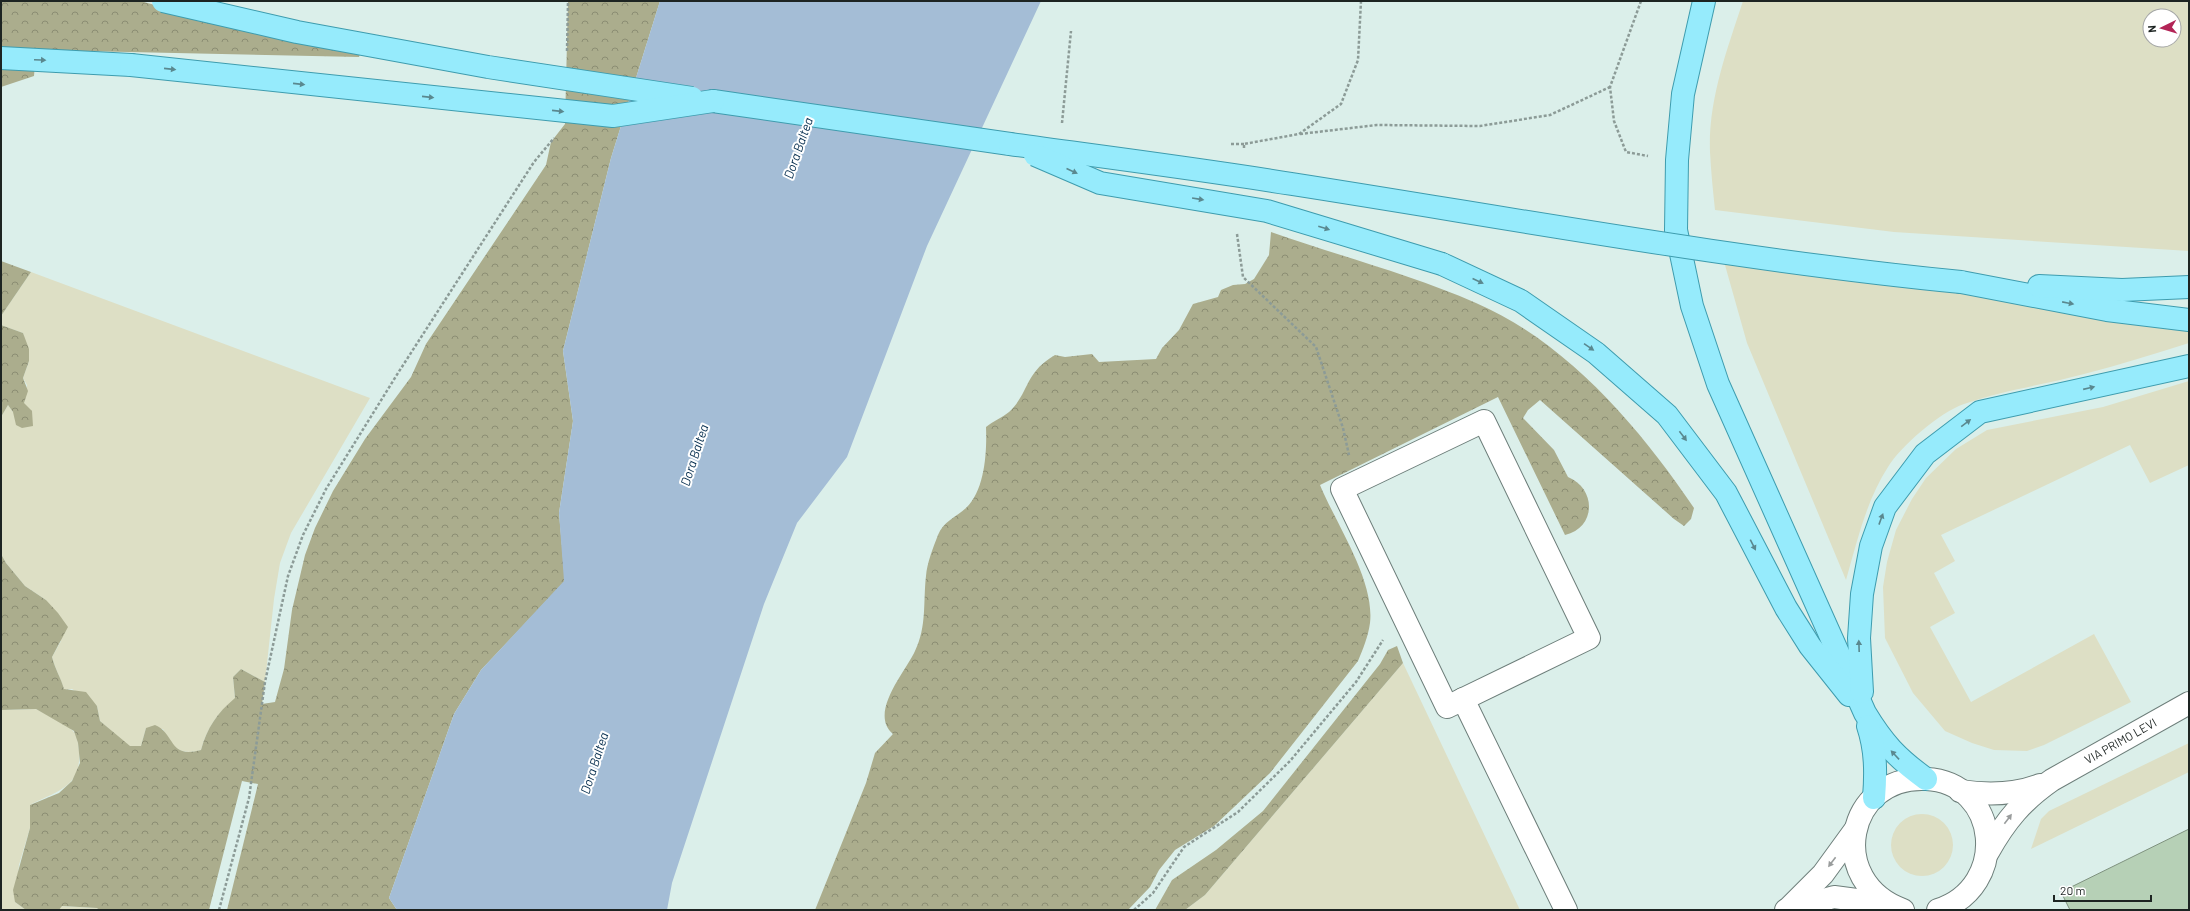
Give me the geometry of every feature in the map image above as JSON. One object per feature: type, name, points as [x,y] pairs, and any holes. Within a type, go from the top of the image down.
[{"type":"main road","points":[[163,1],[305,34],[488,67],[1010,144],[1290,183],[1710,252],[1862,272],[1962,282],[2122,290],[2189,287]]},
{"type":"main road","points":[[1704,1],[1683,94],[1677,160],[1676,230],[1692,306],[1718,384],[1864,713],[1880,739],[1901,761],[1926,778]]},
{"type":"main road","points":[[1,58],[131,65],[612,116],[713,101]]},
{"type":"main road","points":[[1010,144],[1100,183],[1267,211],[1442,264],[1528,306],[1596,353],[1667,415],[1726,493],[1786,608],[1810,646],[1836,681],[1864,713]]},
{"type":"main road","points":[[1962,282],[2107,310],[2189,320]]},
{"type":"main road","points":[[1874,798],[1876,769],[1874,748],[1864,713],[1858,638],[1862,594],[1870,546],[1885,507],[1925,454],[1980,412],[2189,366]]},
{"type":"street","points":[[1484,421],[1589,638],[1447,707],[1342,489],[1356,482],[1484,421]]},
{"type":"street","points":[[1463,699],[1566,910]]},
{"type":"street","name":"VIA PRIMO LEVI","points":[[1988,852],[2000,830],[2014,810],[2032,794],[2052,780],[2189,703]]},
{"type":"street","points":[[1787,909],[1823,874],[1855,830],[1862,813],[1874,798],[1889,786],[1907,780],[1926,778],[1944,782],[1960,791],[1973,803],[1982,817],[1987,834],[1988,852],[1982,873],[1970,892],[1952,906],[1938,910]]},
{"type":"street","name":"VIA PRIMO LEVI","points":[[1960,791],[1998,794],[2035,787],[2052,780]]},
{"type":"street","points":[[1855,830],[1853,848],[1856,864],[1863,880],[1873,894],[1895,907]]},
{"type":"street","points":[[1787,909],[1834,897],[1895,907]]},
{"type":"path","points":[[567,55],[568,1]]},
{"type":"path","points":[[1641,1],[1610,87],[1614,121],[1626,152],[1677,160]]},
{"type":"path","points":[[1069,126],[1062,124],[1071,31]]},
{"type":"path","points":[[1299,134],[1377,125],[1480,126],[1550,115],[1610,87]]},
{"type":"path","points":[[219,910],[249,798],[265,682],[286,583],[302,535],[326,489],[398,373],[534,162],[556,136]]},
{"type":"path","points":[[1229,144],[1244,144]]},
{"type":"path","points":[[1316,347],[1343,428],[1356,482]]},
{"type":"path","points":[[1134,910],[1153,893],[1184,847],[1238,812],[1290,762],[1356,682],[1401,611]]},
{"type":"green space","points":[[2,1],[140,1],[290,41],[361,51],[359,57],[36,50],[34,76],[1,87]]},
{"type":"green space","points":[[568,1],[660,1],[611,158],[563,351],[573,421],[559,513],[565,581],[481,670],[454,714],[389,898],[397,910],[227,910],[258,784],[242,781],[209,910],[99,910],[97,908],[62,906],[59,910],[26,910],[15,902],[13,890],[30,828],[30,805],[59,793],[72,781],[80,763],[78,743],[74,731],[36,709],[1,710],[1,554],[6,563],[25,586],[46,600],[68,627],[52,657],[64,689],[86,692],[97,706],[100,721],[130,746],[141,746],[146,728],[155,725],[162,729],[177,748],[190,752],[201,750],[206,735],[214,721],[223,709],[235,698],[233,677],[241,669],[265,682],[262,704],[275,702],[284,669],[292,610],[305,555],[315,528],[333,491],[365,439],[411,377],[426,344],[546,165],[551,142],[565,124]]},
{"type":"green space","points":[[1743,1],[2189,1],[2189,251],[1894,232],[1715,210],[1711,174],[1710,133],[1715,94]]},
{"type":"green space","points":[[1271,232],[1426,283],[1476,303],[1510,320],[1541,341],[1571,364],[1599,390],[1650,447],[1694,508],[1691,519],[1684,526],[1674,519],[1540,400],[1528,410],[1523,418],[1554,450],[1568,477],[1584,490],[1588,499],[1589,508],[1583,525],[1575,531],[1565,535],[1498,397],[1320,485],[1353,552],[1367,589],[1370,606],[1370,623],[1367,638],[1358,661],[1270,773],[1214,826],[1175,850],[1159,870],[1150,887],[1128,910],[815,910],[866,783],[875,753],[893,734],[886,725],[885,715],[887,704],[891,692],[919,642],[923,623],[925,586],[930,556],[940,530],[966,508],[977,491],[984,470],[986,427],[1009,412],[1016,405],[1032,376],[1045,362],[1055,355],[1065,357],[1092,354],[1099,362],[1156,359],[1162,348],[1179,330],[1193,304],[1218,297],[1221,290],[1233,285],[1245,284],[1254,279],[1269,255]]},
{"type":"green space","points":[[1723,258],[2189,327],[2189,343],[2097,371],[1979,399],[1954,408],[1944,414],[1902,449],[1880,480],[1858,537],[1846,580],[1747,343]]},
{"type":"green space","points":[[1,261],[31,272],[1,316]]},
{"type":"green space","points":[[31,272],[370,398],[291,533],[280,563],[274,599],[265,682],[241,669],[233,677],[235,699],[218,715],[206,735],[201,750],[194,752],[182,751],[173,746],[163,729],[146,728],[141,746],[130,747],[100,721],[97,706],[72,689],[64,690],[52,657],[61,641],[46,600],[25,586],[6,563],[1,554],[1,417],[8,405],[13,412],[24,403],[27,385],[23,378],[29,361],[23,333],[1,325],[1,316]]},
{"type":"green space","points":[[1,325],[23,333],[29,349],[29,361],[23,378],[28,391],[24,403],[32,411],[33,426],[22,428],[16,425],[13,412],[8,405],[1,417]]},
{"type":"green space","points":[[2189,381],[2189,465],[2150,483],[2130,445],[1941,535],[1955,561],[1934,573],[1955,613],[1930,627],[1971,702],[2094,634],[2131,702],[2044,745],[2027,751],[1994,750],[1972,743],[1945,731],[1913,693],[1885,638],[1883,587],[1887,562],[1896,530],[1912,499],[1926,478],[1956,449],[1987,430],[2103,407]]},
{"type":"green space","points":[[1397,646],[1403,663],[1205,895],[1185,910],[1155,910],[1172,880],[1216,850],[1263,811],[1380,664],[1388,650]]},
{"type":"green space","points":[[1403,663],[1520,910],[1185,910],[1205,895]]},
{"type":"green space","points":[[36,709],[61,722],[75,733],[78,743],[79,763],[72,781],[65,787],[58,792],[30,805],[30,828],[19,865],[15,902],[26,910],[1,910],[1,710]]},
{"type":"green space","points":[[2189,743],[2189,772],[2031,849],[2041,819],[2049,811]]},
{"type":"green space","points":[[1916,814],[1928,814],[1944,823],[1951,833],[1953,845],[1951,857],[1944,867],[1928,876],[1916,876],[1905,871],[1896,862],[1891,851],[1891,839],[1896,828],[1905,819]]},
{"type":"green space","points":[[61,906],[97,908],[99,910],[59,910]]},
{"type":"water","name":"Dora Baltea","points":[[660,1],[1041,1],[927,246],[847,457],[797,523],[764,604],[672,883],[667,910],[397,910],[389,898],[454,714],[481,670],[564,581],[559,513],[573,421],[563,351],[611,158]]},
{"type":"building","points":[[2189,829],[2189,910],[2070,910],[2061,892]]}]
